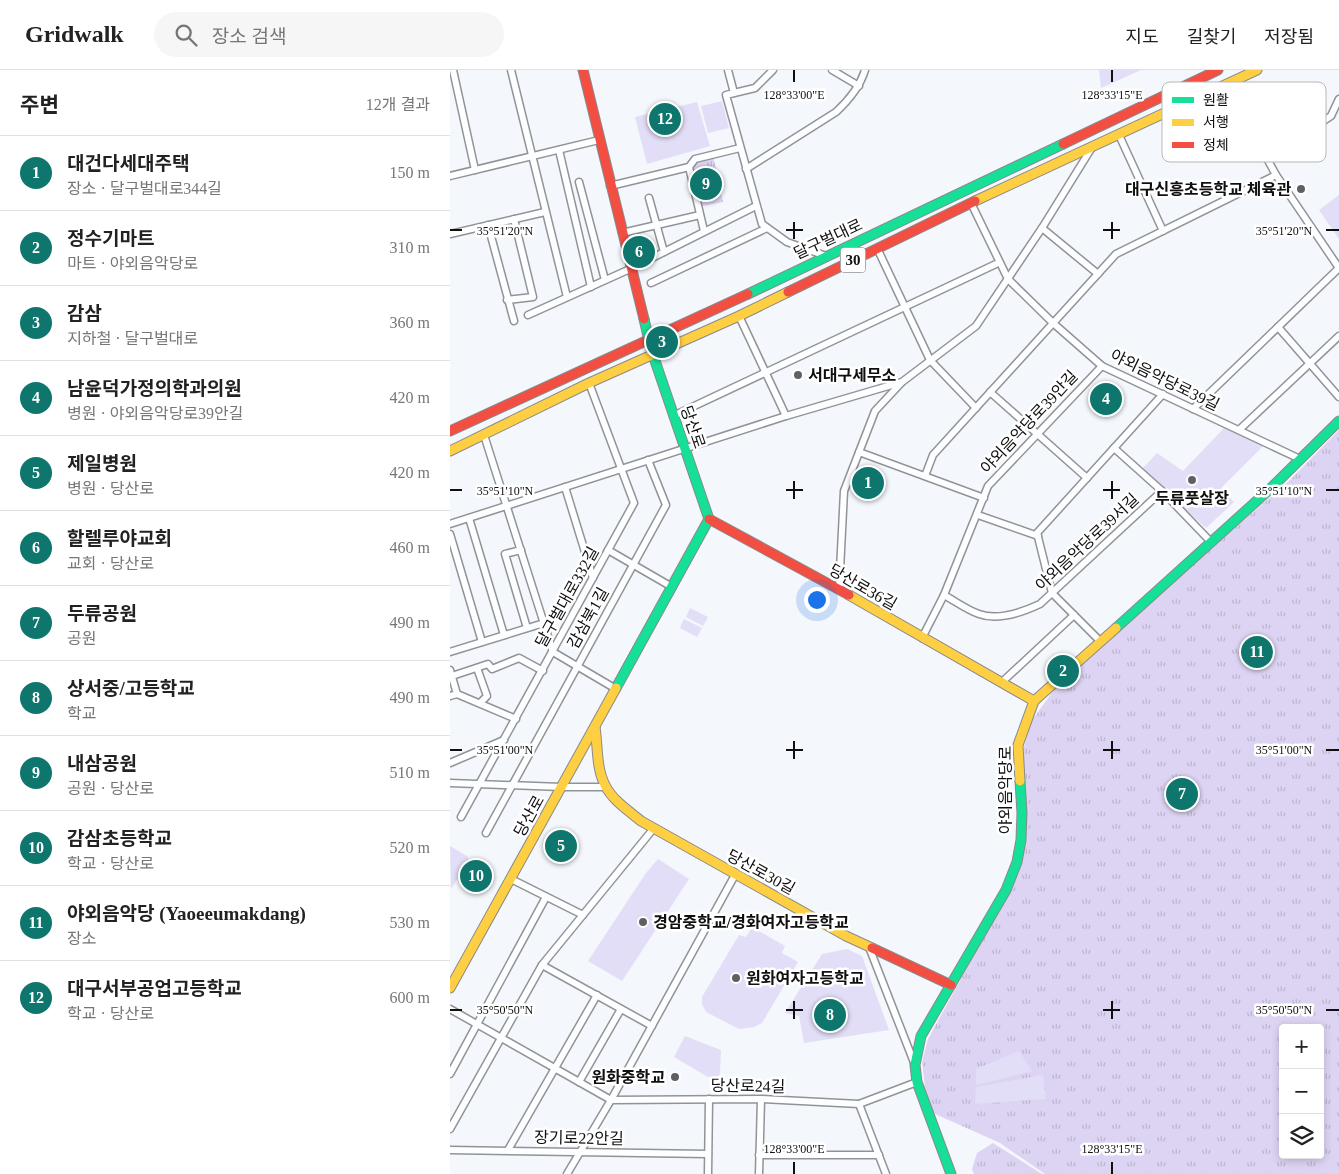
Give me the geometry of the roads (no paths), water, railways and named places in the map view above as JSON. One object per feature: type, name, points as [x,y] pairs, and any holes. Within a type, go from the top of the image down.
[{"type":"main road","name":"당산로","points":[[450,988],[709,519],[648,340],[583,70]]},
{"type":"main road","name":"달구벌대로","points":[[1193,82],[1218,70]]},
{"type":"main road","name":"달구벌대로","points":[[1233,82],[1257,70]]},
{"type":"main road","name":"달구벌대로","points":[[450,431],[692,320],[1162,97]]},
{"type":"main road","name":"달구벌대로","points":[[450,451],[589,383],[739,316],[971,203],[1162,115]]},
{"type":"main road","points":[[681,342],[681,332],[690,328],[692,320]]},
{"type":"main road","name":"야외음악당로","points":[[951,1174],[917,1082],[915,1065],[922,1036],[1006,890],[1017,862],[1021,840],[1022,813],[1018,745],[1034,701],[1300,459],[1339,421]]},
{"type":"main road","name":"당산로36길","points":[[709,519],[839,590],[1034,701]]},
{"type":"main road","points":[[595,727],[601,771],[606,787]]},
{"type":"main road","name":"당산로30길","points":[[606,787],[627,810],[735,875],[869,947],[952,985]]},
{"type":"street","points":[[453,70],[475,170]]},
{"type":"street","points":[[511,70],[567,297]]},
{"type":"street","points":[[728,70],[734,93]]},
{"type":"street","points":[[773,70],[755,88],[726,95],[756,206],[762,224],[786,242],[826,256]]},
{"type":"street","points":[[832,70],[859,86]]},
{"type":"street","points":[[746,169],[836,112],[847,102],[859,86],[865,70]]},
{"type":"street","points":[[1326,119],[1331,116],[1339,100]]},
{"type":"street","points":[[1119,135],[1163,231]]},
{"type":"street","points":[[450,176],[599,140]]},
{"type":"street","points":[[610,186],[689,167],[695,159],[740,148]]},
{"type":"street","points":[[839,590],[844,490],[875,411],[902,382],[976,326],[1042,228],[1091,149]]},
{"type":"street","points":[[559,150],[591,287]]},
{"type":"street","points":[[1193,409],[1339,268],[1269,162]]},
{"type":"street","points":[[689,167],[704,232]]},
{"type":"street","points":[[925,476],[933,455],[1116,254],[1276,175]]},
{"type":"street","points":[[579,182],[605,280]]},
{"type":"street","points":[[649,198],[664,252]]},
{"type":"street","name":"야외음악당로39길","points":[[971,203],[1008,279],[1102,366],[1300,459]]},
{"type":"street","points":[[528,315],[630,269],[756,206]]},
{"type":"street","points":[[450,234],[545,212]]},
{"type":"street","points":[[622,233],[700,214]]},
{"type":"street","points":[[507,300],[533,297],[514,219]]},
{"type":"street","points":[[488,225],[514,321]]},
{"type":"street","points":[[651,283],[767,228]]},
{"type":"street","points":[[1042,228],[1098,274]]},
{"type":"street","points":[[877,248],[930,360],[976,408]]},
{"type":"street","points":[[673,416],[996,264]]},
{"type":"street","points":[[739,316],[786,416]]},
{"type":"street","points":[[1278,327],[1339,397]]},
{"type":"street","points":[[1239,430],[1339,336]]},
{"type":"street","name":"야외음악당로39안길","points":[[922,638],[944,595],[978,515],[988,486],[1102,366]]},
{"type":"street","points":[[450,524],[786,416],[902,382]]},
{"type":"street","name":"달구벌대로332길","points":[[461,817],[481,784],[634,503],[589,383]]},
{"type":"street","points":[[990,392],[1087,478]]},
{"type":"street","points":[[1100,641],[1052,593],[1037,533],[1163,394]]},
{"type":"street","points":[[484,435],[553,652],[616,688]]},
{"type":"street","points":[[1114,448],[1162,492],[1210,541]]},
{"type":"street","points":[[859,452],[984,498]]},
{"type":"street","name":"감삼북1길","points":[[486,833],[666,505],[648,460]]},
{"type":"street","points":[[565,487],[593,578]]},
{"type":"street","name":"야외음악당로39서길","points":[[944,595],[980,615],[997,616],[1021,612],[1040,604],[1162,492]]},
{"type":"street","points":[[978,515],[1038,536]]},
{"type":"street","points":[[469,518],[504,635]]},
{"type":"street","points":[[450,534],[482,642]]},
{"type":"street","points":[[521,550],[505,554],[527,628]]},
{"type":"street","points":[[608,550],[672,587]]},
{"type":"street","points":[[1001,683],[1074,615]]},
{"type":"street","points":[[450,652],[544,623]]},
{"type":"street","points":[[458,694],[451,673],[488,664],[492,669],[518,658],[543,671]]},
{"type":"street","points":[[477,668],[487,696],[480,703]]},
{"type":"street","points":[[450,696],[458,694],[516,719]]},
{"type":"street","points":[[450,763],[505,740]]},
{"type":"street","points":[[450,783],[606,787]]},
{"type":"street","points":[[450,1129],[542,965],[654,828]]},
{"type":"street","points":[[567,1174],[611,1100],[735,875]]},
{"type":"street","points":[[511,879],[583,915]]},
{"type":"street","points":[[450,1074],[546,896]]},
{"type":"street","points":[[869,947],[915,1065]]},
{"type":"street","points":[[542,965],[652,1026]]},
{"type":"street","points":[[508,1150],[597,995]]},
{"type":"street","points":[[450,1009],[611,1100]]},
{"type":"street","points":[[580,1082],[621,1009]]},
{"type":"street","name":"당산로24길","points":[[611,1100],[761,1099],[859,1104],[917,1082]]},
{"type":"street","points":[[708,1174],[709,1099]]},
{"type":"street","points":[[759,1174],[761,1099]]},
{"type":"street","points":[[859,1104],[886,1174]]},
{"type":"street","name":"장기로22안길","points":[[450,1150],[708,1154]]},
{"type":"street","points":[[759,1155],[879,1155]]},
{"type":"place","name":"대구서부공업고등학교","points":[[665,119]]},
{"type":"place","name":"내삼공원","points":[[706,184]]},
{"type":"place","name":"대구신흥초등학교 체육관","points":[[1301,189]]},
{"type":"place","name":"할렐루야교회","points":[[639,252]]},
{"type":"place","name":"감삼","points":[[662,342]]},
{"type":"place","name":"서대구세무소","points":[[798,375]]},
{"type":"place","name":"남윤덕가정의학과의원","points":[[1106,399]]},
{"type":"place","name":"두류풋살장","points":[[1192,480]]},
{"type":"place","name":"대건다세대주택","points":[[868,483]]},
{"type":"place","name":"야외음악당 (Yaoeeumakdang)","points":[[1257,652]]},
{"type":"place","name":"정수기마트","points":[[1063,671]]},
{"type":"place","name":"두류공원","points":[[1182,794]]},
{"type":"place","name":"제일병원","points":[[561,846]]},
{"type":"place","name":"감삼초등학교","points":[[476,876]]},
{"type":"place","name":"경암중학교/경화여자고등학교","points":[[643,922]]},
{"type":"place","name":"원화여자고등학교","points":[[736,978]]},
{"type":"place","name":"상서중/고등학교","points":[[830,1015]]},
{"type":"place","name":"원화중학교","points":[[675,1077]]}]
